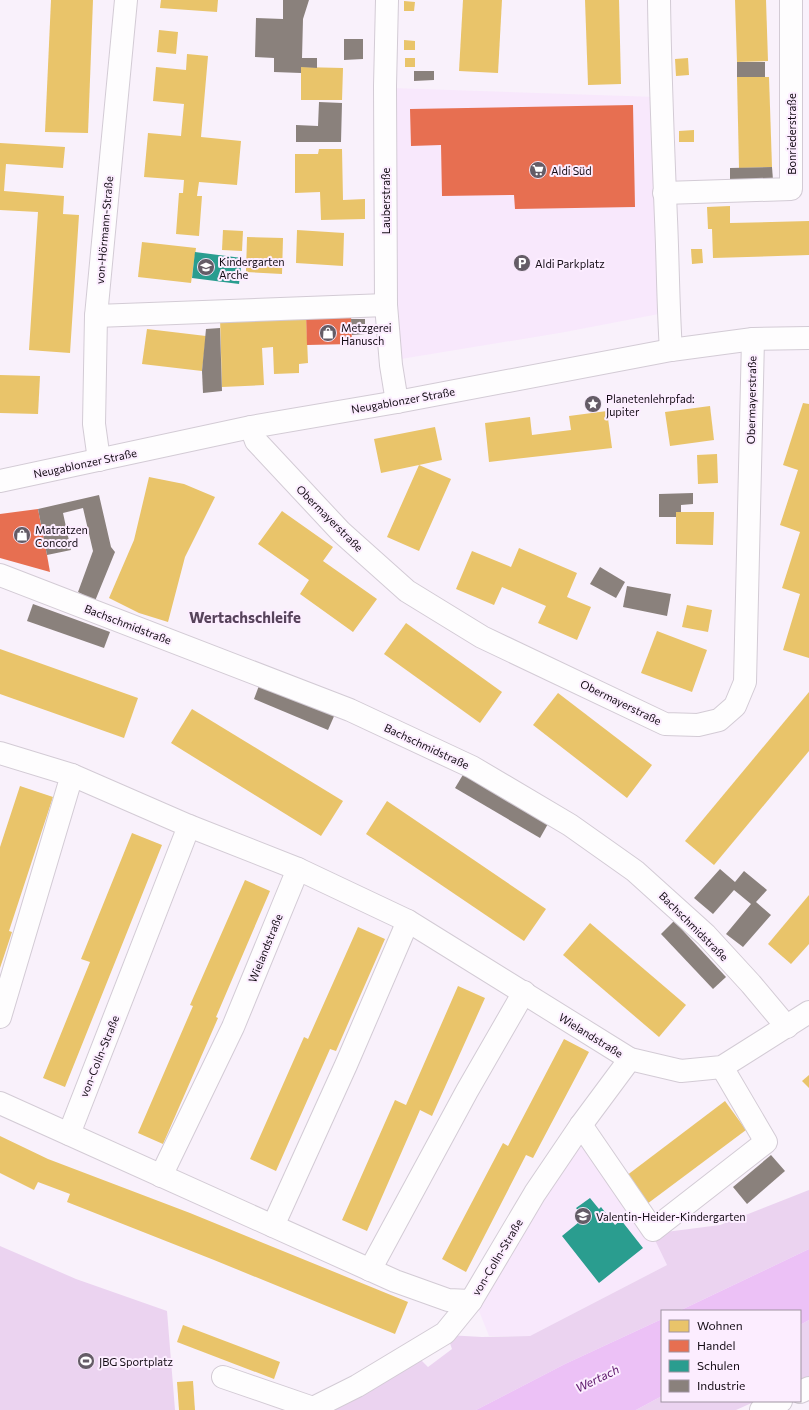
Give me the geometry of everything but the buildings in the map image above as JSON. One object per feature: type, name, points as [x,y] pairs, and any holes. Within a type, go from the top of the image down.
[{"type":"street","name":"von-Hörmann-Straße","points":[[99,460],[94,424],[96,316],[126,0]]},
{"type":"street","name":"Lauberstraße","points":[[387,0],[385,86],[386,304],[391,365],[397,402]]},
{"type":"street","points":[[659,0],[660,95],[668,316],[671,350]]},
{"type":"street","name":"Bonriederstraße","points":[[664,193],[791,189],[791,0]]},
{"type":"street","points":[[96,316],[386,304]]},
{"type":"street","name":"Neugablonzer Straße","points":[[0,481],[251,427],[397,402],[671,350],[753,339],[809,338]]},
{"type":"street","name":"Obermayerstraße","points":[[251,427],[256,441],[341,532],[407,591],[482,637],[664,724],[698,725],[719,720],[735,706],[745,682],[753,339]]},
{"type":"street","name":"Bachschmidstraße","points":[[0,574],[350,710],[472,767],[570,825],[636,870],[706,935],[751,984],[787,1027]]},
{"type":"street","name":"Wielandstraße","points":[[0,753],[72,775],[189,826],[298,870],[408,921],[630,1059],[581,1125]]},
{"type":"street","points":[[0,1017],[72,775]]},
{"type":"street","name":"von-Colln-Straße","points":[[69,1134],[189,826]]},
{"type":"street","name":"Wielandstraße","points":[[161,1176],[233,1027],[298,870]]},
{"type":"street","points":[[273,1226],[346,1065],[408,921]]},
{"type":"street","points":[[370,1270],[467,1091],[524,992]]},
{"type":"street","points":[[630,1059],[681,1070],[722,1067],[809,1012]]},
{"type":"street","points":[[581,1125],[653,1230],[766,1142],[722,1067]]},
{"type":"street","name":"von-Colln-Straße","points":[[0,1103],[395,1281],[448,1300],[471,1301],[535,1193],[581,1125]]},
{"type":"street","points":[[223,1377],[313,1408],[357,1386],[445,1333],[471,1301]]},
{"type":"street","points":[[761,1410],[779,1402]]},
{"type":"shaded area","points":[[392,88],[656,97],[664,313],[565,332],[395,360]]},
{"type":"shaded area","name":"Valentin-Heider-Kindergarten","points":[[581,1131],[653,1236],[667,1265],[530,1336],[489,1336],[475,1301]]},
{"type":"shaded area","points":[[809,1190],[809,1249],[681,1310],[661,1310],[661,1319],[565,1364],[476,1410],[316,1410],[415,1354],[428,1367],[452,1349],[447,1335],[482,1337],[530,1336],[667,1265],[653,1236],[658,1233],[720,1225]]},
{"type":"shaded area","name":"JBG Sportplatz","points":[[0,1246],[76,1279],[167,1311],[175,1410],[0,1410]]},
{"type":"shaded area","points":[[809,1320],[809,1377],[801,1381],[801,1324]]},
{"type":"shaded area","points":[[661,1397],[661,1402],[754,1402],[736,1410],[636,1410]]},
{"type":"water","points":[[809,1249],[809,1320],[801,1324],[801,1310],[681,1310]]},
{"type":"water","name":"Wertach","points":[[661,1319],[661,1397],[636,1410],[476,1410],[565,1364]]},
{"type":"place","name":"Aldi Süd","points":[[538,170]]},
{"type":"place","name":"Aldi Parkplatz","points":[[522,263]]},
{"type":"place","name":"Kindergarten Arche","points":[[206,267]]},
{"type":"place","name":"Metzgerei Hanusch","points":[[328,333]]},
{"type":"place","name":"Planetenlehrpfad: Jupiter","points":[[593,404]]},
{"type":"place","name":"Matratzen Concord","points":[[22,535]]},
{"type":"place","name":"Valentin-Heider-Kindergarten","points":[[583,1216]]},
{"type":"place","name":"JBG Sportplatz","points":[[86,1361]]},
{"type":"district","name":"Wertachschleife","points":[[245,617]]}]
